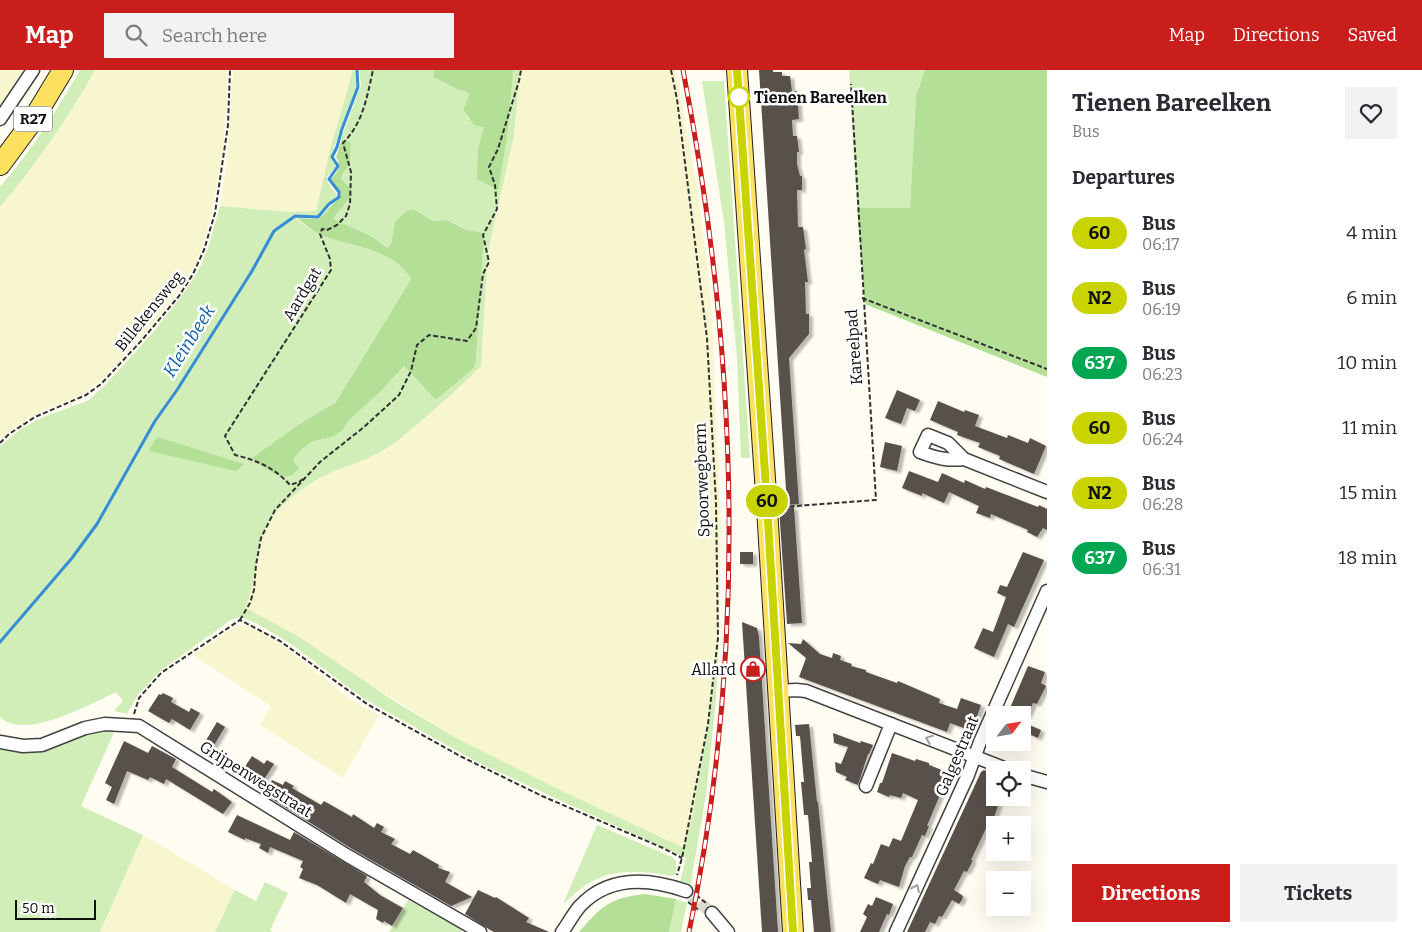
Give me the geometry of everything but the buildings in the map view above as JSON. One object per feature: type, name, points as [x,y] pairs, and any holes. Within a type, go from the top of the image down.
[{"type":"main road","name":"R27","points":[[0,165],[31,123],[63,70]]},
{"type":"main road","points":[[737,70],[767,508],[793,932]]},
{"type":"street","points":[[0,119],[33,70]]},
{"type":"street","points":[[964,459],[1047,492]]},
{"type":"street","name":"Galgestraat","points":[[896,932],[968,775],[1047,592]]},
{"type":"street","points":[[778,691],[806,691],[987,761]]},
{"type":"street","name":"Grijpenwegstraat","points":[[0,742],[23,746],[42,745],[85,728],[105,724],[139,726],[348,856],[480,932]]},
{"type":"street","points":[[866,786],[891,724]]},
{"type":"street","points":[[1031,778],[1047,782]]},
{"type":"street","points":[[562,932],[580,907],[591,897],[606,888],[625,882],[644,882],[673,887],[685,895]]},
{"type":"street","points":[[707,913],[728,932]]},
{"type":"path","name":"Billekensweg","points":[[0,443],[9,434],[35,417],[86,395],[101,384],[179,296],[193,274],[204,250],[215,213],[228,125],[230,70]]},
{"type":"path","name":"Aardgat","points":[[304,479],[290,485],[282,476],[255,460],[234,456],[225,436],[331,270],[330,259],[320,234],[322,228],[327,230],[337,225],[346,216],[350,204],[351,172],[344,143],[354,132],[366,105],[372,70]]},
{"type":"path","points":[[130,726],[139,698],[161,673],[240,620],[252,596],[261,538],[276,510],[320,462],[364,427],[399,395],[411,371],[417,346],[428,335],[467,341],[476,328],[483,274],[489,262],[483,235],[497,209],[496,185],[489,167],[498,149],[521,70]]},
{"type":"path","name":"Spoorwegberm","points":[[670,70],[677,99],[707,338],[716,503],[718,638],[708,724],[682,858],[673,887]]},
{"type":"path","name":"Kareelpad","points":[[767,508],[876,500],[862,298],[851,84]]},
{"type":"path","points":[[862,298],[1047,368]]},
{"type":"path","points":[[240,620],[280,640],[367,704],[460,756],[542,796],[682,858]]},
{"type":"path","points":[[685,895],[707,913]]},
{"type":"green space","points":[[0,70],[30,70],[0,115]]},
{"type":"green space","points":[[80,70],[95,70],[51,141],[0,207],[0,187],[43,130]]},
{"type":"green space","points":[[95,70],[227,70],[223,148],[212,211],[196,263],[183,285],[155,321],[113,368],[98,383],[79,396],[36,414],[0,440],[0,207],[38,160],[78,100]]},
{"type":"green space","points":[[233,70],[353,70],[330,150],[316,211],[289,212],[220,206],[227,161]]},
{"type":"green space","points":[[353,70],[355,70],[357,87],[332,153],[331,158],[336,166],[327,177],[328,183],[337,195],[319,216],[292,215],[321,235],[383,255],[394,261],[411,279],[336,402],[301,423],[252,458],[297,465],[293,460],[302,449],[312,442],[323,440],[343,430],[349,420],[381,391],[404,366],[436,400],[474,368],[476,361],[484,233],[464,229],[447,220],[395,222],[389,248],[371,236],[333,219],[349,199],[345,183],[341,179],[350,164],[351,143],[342,139],[342,136],[361,85],[359,70],[435,70],[433,77],[467,92],[469,95],[463,110],[468,119],[485,126],[478,149],[511,79],[513,70],[520,70],[514,135],[488,252],[481,366],[408,433],[393,444],[375,455],[318,479],[295,494],[282,506],[270,520],[261,541],[252,586],[245,608],[296,635],[397,703],[460,740],[564,792],[684,848],[693,814],[719,641],[716,699],[706,795],[690,887],[680,882],[686,858],[477,762],[363,698],[291,644],[256,623],[240,617],[232,619],[160,671],[137,696],[127,714],[114,711],[123,701],[116,692],[74,712],[41,723],[25,725],[11,723],[0,717],[0,446],[22,428],[41,418],[89,400],[108,382],[155,330],[189,286],[208,248],[220,206],[289,212],[316,211],[330,150]]},
{"type":"green space","points":[[435,70],[513,70],[507,137],[498,190],[477,179],[478,149],[484,127],[474,125],[463,110],[469,95],[467,92],[433,77]]},
{"type":"green space","points":[[520,70],[676,70],[698,193],[711,296],[721,526],[719,641],[693,814],[684,848],[564,792],[460,740],[245,608],[262,537],[280,507],[302,489],[326,475],[383,451],[402,437],[481,366],[488,252],[514,135]]},
{"type":"green space","points":[[849,70],[925,70],[916,96],[910,208],[857,208]]},
{"type":"green space","points":[[925,70],[1047,70],[1047,377],[865,304],[857,208],[910,208],[916,96]]},
{"type":"green space","points":[[702,81],[724,81],[750,458],[741,458],[737,358],[724,222]]},
{"type":"green space","points":[[342,139],[351,143],[350,164],[341,179],[350,188],[352,195],[333,219],[371,236],[388,248],[391,244],[395,222],[407,211],[414,210],[433,221],[447,220],[464,229],[484,233],[476,361],[474,368],[436,400],[404,366],[381,391],[349,420],[343,430],[332,437],[312,442],[302,449],[293,460],[299,468],[292,475],[285,476],[270,470],[252,458],[301,423],[336,402],[411,279],[404,269],[383,255],[323,236],[297,218],[319,219],[341,195],[331,179],[338,169],[339,163],[336,157]]},
{"type":"green space","points":[[157,437],[244,464],[236,471],[149,451]]},
{"type":"green space","points":[[242,625],[263,633],[280,644],[358,705],[379,715],[343,778],[260,725],[271,706],[193,655],[233,628]]},
{"type":"green space","points":[[93,729],[115,730],[81,806],[143,835],[100,932],[0,932],[0,747]]},
{"type":"green space","points":[[597,825],[672,857],[676,861],[676,874],[673,876],[623,872],[604,876],[586,885],[563,904]]},
{"type":"green space","points":[[143,835],[235,890],[215,932],[100,932]]},
{"type":"green space","points":[[265,882],[288,893],[270,930],[273,932],[215,932],[235,890],[256,901]]},
{"type":"green space","points":[[645,894],[676,899],[669,932],[579,932],[607,905],[623,898]]},
{"type":"green space","points":[[676,899],[687,903],[681,932],[669,932]]},
{"type":"green space","points":[[408,900],[462,929],[461,932],[389,932]]},
{"type":"waterway","name":"Kleinbeek","points":[[0,642],[72,558],[97,524],[155,421],[177,390],[252,271],[274,231],[295,216],[318,217],[329,204],[339,197],[339,192],[329,179],[338,166],[332,157],[358,87],[357,70]]},
{"type":"tunnel","points":[[686,891],[712,913]]},
{"type":"railway","points":[[683,70],[701,177],[715,284],[725,392],[729,501],[728,609],[721,717],[708,825],[689,932]]},
{"type":"bus line","name":"60","points":[[737,70],[766,488],[793,932]]},
{"type":"place","name":"Tienen Bareelken","points":[[739,97]]},
{"type":"place","name":"Allard","points":[[753,669]]}]
